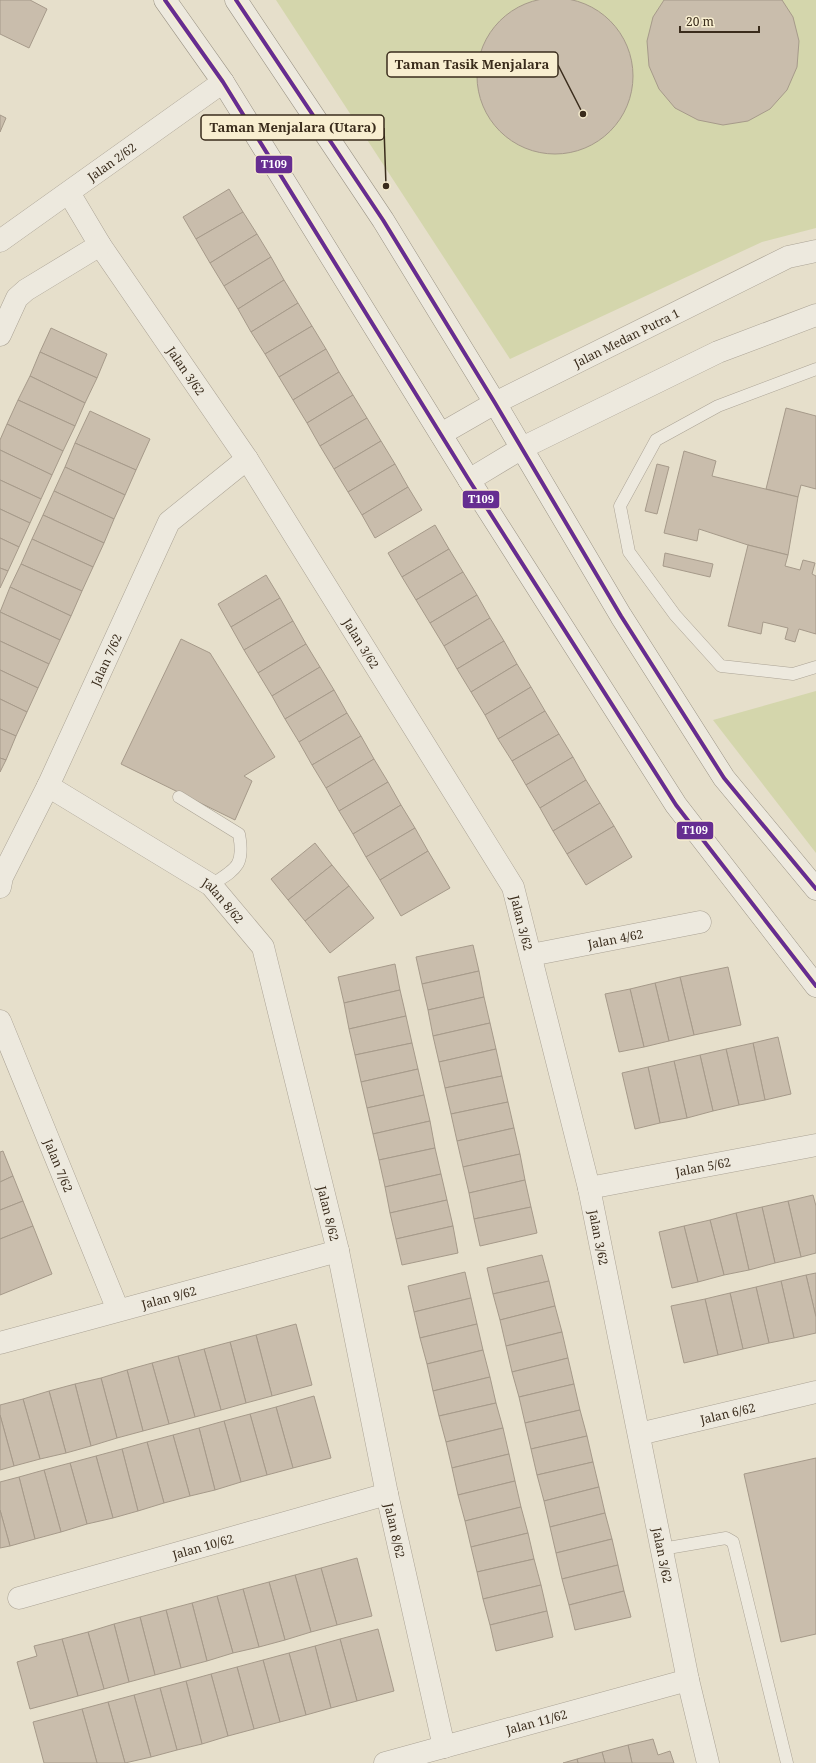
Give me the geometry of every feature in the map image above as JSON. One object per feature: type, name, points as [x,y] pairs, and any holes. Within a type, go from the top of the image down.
[{"type":"street","points":[[165,0],[223,82],[469,480],[676,805],[816,986]]},
{"type":"street","points":[[236,0],[382,220],[495,403],[621,616],[724,778],[816,889]]},
{"type":"street","name":"Jalan 2/62","points":[[0,242],[69,194],[223,82]]},
{"type":"street","name":"Jalan 3/62","points":[[69,194],[100,245],[247,459],[513,887],[589,1188],[688,1680],[708,1763]]},
{"type":"street","points":[[0,335],[13,307],[22,294],[100,245]]},
{"type":"street","name":"Jalan Medan Putra 1","points":[[441,434],[495,403],[788,257],[816,251]]},
{"type":"street","points":[[469,480],[522,448],[718,352],[816,315]]},
{"type":"street","name":"Jalan 7/62","points":[[0,887],[2,877],[48,786],[169,522],[247,459]]},
{"type":"street","name":"Jalan 8/62","points":[[48,786],[211,885],[263,947],[338,1251],[387,1494],[444,1747]]},
{"type":"street","name":"Jalan 4/62","points":[[531,955],[700,922]]},
{"type":"street","name":"Jalan 7/62","points":[[0,1021],[118,1310]]},
{"type":"street","name":"Jalan 5/62","points":[[589,1188],[816,1145]]},
{"type":"street","name":"Jalan 9/62","points":[[0,1343],[338,1251]]},
{"type":"street","name":"Jalan 6/62","points":[[639,1434],[816,1392]]},
{"type":"street","name":"Jalan 10/62","points":[[19,1598],[387,1494]]},
{"type":"street","name":"Jalan 11/62","points":[[386,1763],[688,1680]]},
{"type":"lane","points":[[816,369],[718,406],[656,440],[620,506],[629,552],[675,615],[721,666],[793,674],[816,667]]},
{"type":"lane","points":[[179,797],[239,834],[242,851],[238,864],[231,873],[211,885]]},
{"type":"lane","points":[[662,1549],[726,1538],[733,1542],[787,1763]]},
{"type":"green space","points":[[276,0],[816,0],[816,228],[762,242],[510,359]]},
{"type":"green space","points":[[816,691],[816,853],[713,720]]},
{"type":"building","points":[[547,-2],[563,-2],[578,1],[592,7],[605,16],[615,26],[624,39],[630,53],[633,76],[632,91],[624,113],[615,126],[605,136],[592,145],[578,151],[563,154],[547,154],[532,151],[518,145],[505,136],[495,126],[486,113],[480,99],[477,84],[477,68],[480,53],[486,39],[495,26],[505,16],[518,7],[532,1]]},
{"type":"building","points":[[0,0],[30,0],[47,9],[29,48],[0,34]]},
{"type":"building","points":[[664,0],[782,0],[793,17],[799,41],[797,67],[787,90],[770,109],[748,121],[723,125],[698,120],[675,108],[659,89],[649,66],[647,41],[653,17]]},
{"type":"building","points":[[0,115],[6,118],[0,132]]},
{"type":"building","points":[[229,189],[243,212],[196,239],[183,217]]},
{"type":"building","points":[[243,212],[257,234],[210,263],[196,239]]},
{"type":"building","points":[[257,234],[271,257],[224,286],[210,263]]},
{"type":"building","points":[[271,257],[284,280],[238,309],[224,286]]},
{"type":"building","points":[[284,280],[298,303],[251,332],[238,309]]},
{"type":"building","points":[[298,303],[312,326],[265,354],[251,332]]},
{"type":"building","points":[[312,326],[326,349],[279,377],[265,354]]},
{"type":"building","points":[[51,328],[107,354],[97,378],[40,352]]},
{"type":"building","points":[[326,349],[339,372],[293,400],[279,377]]},
{"type":"building","points":[[40,352],[97,378],[85,403],[30,376]]},
{"type":"building","points":[[339,372],[353,395],[307,423],[293,400]]},
{"type":"building","points":[[30,376],[85,403],[75,426],[18,400]]},
{"type":"building","points":[[353,395],[367,418],[320,446],[307,423]]},
{"type":"building","points":[[18,400],[75,426],[63,451],[7,424]]},
{"type":"building","points":[[786,408],[816,416],[816,489],[801,485],[798,497],[766,489]]},
{"type":"building","points":[[90,411],[150,439],[136,470],[75,443]]},
{"type":"building","points":[[367,418],[381,441],[334,469],[320,446]]},
{"type":"building","points":[[7,424],[63,451],[52,475],[0,450],[0,440]]},
{"type":"building","points":[[381,441],[395,464],[348,492],[334,469]]},
{"type":"building","points":[[75,443],[136,470],[125,495],[65,467]]},
{"type":"building","points":[[0,450],[52,475],[41,499],[0,480]]},
{"type":"building","points":[[684,451],[716,461],[712,476],[798,497],[788,555],[748,545],[699,529],[697,541],[664,533]]},
{"type":"building","points":[[395,464],[408,487],[362,515],[348,492]]},
{"type":"building","points":[[657,464],[669,467],[657,514],[645,511]]},
{"type":"building","points":[[65,467],[125,495],[114,519],[54,491]]},
{"type":"building","points":[[0,480],[41,499],[30,523],[0,509]]},
{"type":"building","points":[[408,487],[422,510],[375,538],[362,515]]},
{"type":"building","points":[[54,491],[114,519],[104,543],[43,515]]},
{"type":"building","points":[[0,509],[30,523],[19,547],[0,538]]},
{"type":"building","points":[[43,515],[104,543],[93,567],[32,539]]},
{"type":"building","points":[[435,525],[449,549],[402,577],[388,553]]},
{"type":"building","points":[[0,538],[19,547],[8,571],[0,568]]},
{"type":"building","points":[[32,539],[93,567],[82,591],[21,564]]},
{"type":"building","points":[[748,545],[788,555],[785,566],[800,570],[803,560],[815,563],[812,574],[816,576],[816,634],[799,629],[795,642],[785,639],[788,628],[763,622],[761,634],[728,626]]},
{"type":"building","points":[[449,549],[463,572],[416,600],[402,577]]},
{"type":"building","points":[[665,553],[713,564],[710,577],[663,566]]},
{"type":"building","points":[[21,564],[82,591],[71,616],[10,587]]},
{"type":"building","points":[[0,568],[8,571],[0,588]]},
{"type":"building","points":[[463,572],[477,595],[430,623],[416,600]]},
{"type":"building","points":[[266,575],[280,598],[231,627],[218,604]]},
{"type":"building","points":[[10,587],[71,616],[60,640],[0,612]]},
{"type":"building","points":[[477,595],[490,618],[444,646],[430,623]]},
{"type":"building","points":[[280,598],[293,621],[244,650],[231,627]]},
{"type":"building","points":[[0,612],[60,640],[49,664],[0,641]]},
{"type":"building","points":[[490,618],[504,641],[457,669],[444,646]]},
{"type":"building","points":[[293,621],[306,644],[258,673],[244,650]]},
{"type":"building","points":[[181,639],[210,653],[275,757],[244,776],[252,781],[235,820],[121,764]]},
{"type":"building","points":[[0,641],[49,664],[38,688],[0,670]]},
{"type":"building","points":[[504,641],[517,664],[471,692],[457,669]]},
{"type":"building","points":[[306,644],[320,667],[272,696],[258,673]]},
{"type":"building","points":[[517,664],[531,687],[485,715],[471,692]]},
{"type":"building","points":[[320,667],[334,690],[285,719],[272,696]]},
{"type":"building","points":[[0,670],[38,688],[27,712],[0,699]]},
{"type":"building","points":[[531,687],[545,711],[498,739],[485,715]]},
{"type":"building","points":[[334,690],[347,713],[299,742],[285,719]]},
{"type":"building","points":[[0,699],[27,712],[16,736],[0,729]]},
{"type":"building","points":[[545,711],[559,734],[512,761],[498,739]]},
{"type":"building","points":[[347,713],[361,736],[312,765],[299,742]]},
{"type":"building","points":[[0,729],[16,736],[6,760],[0,758]]},
{"type":"building","points":[[559,734],[573,757],[526,785],[512,761]]},
{"type":"building","points":[[361,736],[374,759],[326,788],[312,765]]},
{"type":"building","points":[[573,757],[586,780],[540,808],[526,785]]},
{"type":"building","points":[[0,758],[6,760],[0,772]]},
{"type":"building","points":[[374,759],[388,782],[339,811],[326,788]]},
{"type":"building","points":[[586,780],[600,803],[553,831],[540,808]]},
{"type":"building","points":[[388,782],[401,805],[353,834],[339,811]]},
{"type":"building","points":[[600,803],[614,826],[567,854],[553,831]]},
{"type":"building","points":[[401,805],[415,828],[366,857],[353,834]]},
{"type":"building","points":[[614,826],[632,857],[586,885],[567,854]]},
{"type":"building","points":[[415,828],[428,851],[380,880],[366,857]]},
{"type":"building","points":[[315,843],[332,865],[288,900],[271,879]]},
{"type":"building","points":[[428,851],[450,888],[401,916],[380,880]]},
{"type":"building","points":[[332,865],[349,886],[305,921],[288,900]]},
{"type":"building","points":[[349,886],[374,918],[330,953],[305,921]]},
{"type":"building","points":[[473,945],[479,971],[422,984],[416,957]]},
{"type":"building","points":[[395,964],[400,990],[344,1003],[338,977]]},
{"type":"building","points":[[728,967],[741,1025],[694,1035],[680,977]]},
{"type":"building","points":[[479,971],[484,997],[428,1010],[422,984]]},
{"type":"building","points":[[680,977],[694,1035],[669,1041],[655,983]]},
{"type":"building","points":[[655,983],[669,1041],[644,1047],[630,989]]},
{"type":"building","points":[[630,989],[644,1047],[619,1052],[605,994]]},
{"type":"building","points":[[400,990],[406,1016],[349,1029],[344,1003]]},
{"type":"building","points":[[484,997],[490,1023],[433,1036],[428,1010]]},
{"type":"building","points":[[406,1016],[412,1043],[355,1055],[349,1029]]},
{"type":"building","points":[[490,1023],[496,1049],[439,1062],[433,1036]]},
{"type":"building","points":[[778,1037],[791,1094],[765,1100],[753,1043]]},
{"type":"building","points":[[412,1043],[418,1069],[361,1082],[355,1055]]},
{"type":"building","points":[[753,1043],[765,1100],[739,1105],[726,1049]]},
{"type":"building","points":[[496,1049],[502,1076],[445,1088],[439,1062]]},
{"type":"building","points":[[726,1049],[739,1105],[713,1111],[700,1055]]},
{"type":"building","points":[[700,1055],[713,1111],[687,1118],[674,1061]]},
{"type":"building","points":[[674,1061],[687,1118],[660,1123],[648,1067]]},
{"type":"building","points":[[648,1067],[660,1123],[635,1129],[622,1073]]},
{"type":"building","points":[[418,1069],[424,1095],[367,1108],[361,1082]]},
{"type":"building","points":[[502,1076],[508,1102],[451,1114],[445,1088]]},
{"type":"building","points":[[424,1095],[430,1121],[373,1134],[367,1108]]},
{"type":"building","points":[[508,1102],[514,1128],[457,1141],[451,1114]]},
{"type":"building","points":[[430,1121],[435,1148],[379,1160],[373,1134]]},
{"type":"building","points":[[514,1128],[520,1154],[463,1167],[457,1141]]},
{"type":"building","points":[[435,1148],[441,1174],[385,1187],[379,1160]]},
{"type":"building","points":[[3,1151],[13,1176],[0,1182],[0,1152]]},
{"type":"building","points":[[520,1154],[525,1180],[469,1193],[463,1167]]},
{"type":"building","points":[[441,1174],[447,1200],[390,1213],[385,1187]]},
{"type":"building","points":[[13,1176],[23,1201],[0,1210],[0,1182]]},
{"type":"building","points":[[525,1180],[531,1207],[474,1219],[469,1193]]},
{"type":"building","points":[[813,1195],[816,1206],[816,1253],[801,1257],[788,1201]]},
{"type":"building","points":[[447,1200],[453,1226],[396,1239],[390,1213]]},
{"type":"building","points":[[23,1201],[33,1226],[0,1239],[0,1210]]},
{"type":"building","points":[[788,1201],[801,1257],[775,1263],[762,1207]]},
{"type":"building","points":[[531,1207],[537,1233],[480,1246],[474,1219]]},
{"type":"building","points":[[762,1207],[775,1263],[749,1270],[736,1213]]},
{"type":"building","points":[[736,1213],[749,1270],[724,1275],[710,1220]]},
{"type":"building","points":[[710,1220],[724,1275],[698,1282],[684,1226]]},
{"type":"building","points":[[33,1226],[52,1274],[0,1295],[0,1239]]},
{"type":"building","points":[[453,1226],[458,1253],[402,1265],[396,1239]]},
{"type":"building","points":[[684,1226],[698,1282],[672,1288],[659,1232]]},
{"type":"building","points":[[542,1255],[549,1281],[493,1294],[487,1268]]},
{"type":"building","points":[[465,1272],[471,1298],[414,1312],[408,1286]]},
{"type":"building","points":[[816,1273],[816,1317],[806,1275]]},
{"type":"building","points":[[806,1275],[816,1317],[816,1333],[794,1338],[781,1281]]},
{"type":"building","points":[[549,1281],[555,1306],[500,1320],[493,1294]]},
{"type":"building","points":[[781,1281],[794,1338],[769,1343],[756,1287]]},
{"type":"building","points":[[756,1287],[769,1343],[743,1349],[730,1293]]},
{"type":"building","points":[[730,1293],[743,1349],[718,1355],[705,1299]]},
{"type":"building","points":[[471,1298],[477,1324],[420,1338],[414,1312]]},
{"type":"building","points":[[705,1299],[718,1355],[684,1363],[671,1306]]},
{"type":"building","points":[[555,1306],[562,1332],[506,1346],[500,1320]]},
{"type":"building","points":[[296,1324],[312,1385],[272,1396],[256,1335]]},
{"type":"building","points":[[477,1324],[483,1350],[427,1364],[420,1338]]},
{"type":"building","points":[[562,1332],[568,1358],[512,1372],[506,1346]]},
{"type":"building","points":[[256,1335],[272,1396],[246,1403],[230,1342]]},
{"type":"building","points":[[230,1342],[246,1403],[221,1410],[204,1349]]},
{"type":"building","points":[[204,1349],[221,1410],[195,1417],[178,1356]]},
{"type":"building","points":[[483,1350],[490,1377],[433,1391],[427,1364]]},
{"type":"building","points":[[178,1356],[195,1417],[169,1424],[152,1363]]},
{"type":"building","points":[[568,1358],[574,1384],[519,1397],[512,1372]]},
{"type":"building","points":[[152,1363],[169,1424],[143,1431],[127,1370]]},
{"type":"building","points":[[127,1370],[143,1431],[117,1438],[101,1378]]},
{"type":"building","points":[[490,1377],[496,1403],[439,1416],[433,1391]]},
{"type":"building","points":[[101,1378],[117,1438],[91,1446],[75,1384]]},
{"type":"building","points":[[75,1384],[91,1446],[66,1453],[49,1391]]},
{"type":"building","points":[[574,1384],[580,1410],[525,1423],[519,1397]]},
{"type":"building","points":[[49,1391],[66,1453],[40,1459],[23,1399]]},
{"type":"building","points":[[314,1396],[331,1458],[293,1468],[276,1407]]},
{"type":"building","points":[[23,1399],[40,1459],[14,1466],[0,1415],[0,1405]]},
{"type":"building","points":[[496,1403],[503,1428],[446,1442],[439,1416]]},
{"type":"building","points":[[276,1407],[293,1468],[267,1475],[250,1414]]},
{"type":"building","points":[[580,1410],[587,1436],[531,1449],[525,1423]]},
{"type":"building","points":[[250,1414],[267,1475],[241,1482],[224,1421]]},
{"type":"building","points":[[0,1415],[14,1466],[0,1470]]},
{"type":"building","points":[[224,1421],[241,1482],[215,1490],[199,1428]]},
{"type":"building","points":[[199,1428],[215,1490],[190,1496],[173,1435]]},
{"type":"building","points":[[503,1428],[509,1454],[452,1468],[446,1442]]},
{"type":"building","points":[[173,1435],[190,1496],[164,1503],[147,1442]]},
{"type":"building","points":[[587,1436],[593,1462],[537,1475],[531,1449]]},
{"type":"building","points":[[147,1442],[164,1503],[138,1511],[122,1449]]},
{"type":"building","points":[[122,1449],[138,1511],[113,1518],[96,1456]]},
{"type":"building","points":[[509,1454],[515,1481],[458,1495],[452,1468]]},
{"type":"building","points":[[96,1456],[113,1518],[87,1524],[70,1463]]},
{"type":"building","points":[[816,1458],[816,1634],[781,1642],[744,1474]]},
{"type":"building","points":[[593,1462],[599,1487],[544,1501],[537,1475]]},
{"type":"building","points":[[70,1463],[87,1524],[61,1532],[44,1470]]},
{"type":"building","points":[[44,1470],[61,1532],[35,1539],[19,1477]]},
{"type":"building","points":[[19,1477],[35,1539],[10,1546],[0,1510],[0,1482]]},
{"type":"building","points":[[515,1481],[521,1507],[465,1521],[458,1495]]},
{"type":"building","points":[[599,1487],[605,1513],[550,1527],[544,1501]]},
{"type":"building","points":[[521,1507],[528,1533],[471,1547],[465,1521]]},
{"type":"building","points":[[0,1510],[10,1546],[0,1548]]},
{"type":"building","points":[[605,1513],[612,1539],[556,1553],[550,1527]]},
{"type":"building","points":[[528,1533],[534,1559],[477,1572],[471,1547]]},
{"type":"building","points":[[612,1539],[618,1565],[562,1579],[556,1553]]},
{"type":"building","points":[[357,1558],[372,1616],[337,1625],[321,1568]]},
{"type":"building","points":[[534,1559],[541,1585],[483,1599],[477,1572]]},
{"type":"building","points":[[618,1565],[624,1591],[569,1605],[562,1579]]},
{"type":"building","points":[[321,1568],[337,1625],[311,1632],[295,1575]]},
{"type":"building","points":[[295,1575],[311,1632],[285,1640],[269,1582]]},
{"type":"building","points":[[269,1582],[285,1640],[259,1647],[243,1589]]},
{"type":"building","points":[[541,1585],[547,1611],[490,1625],[483,1599]]},
{"type":"building","points":[[243,1589],[259,1647],[233,1653],[217,1596]]},
{"type":"building","points":[[624,1591],[631,1617],[575,1630],[569,1605]]},
{"type":"building","points":[[217,1596],[233,1653],[207,1661],[192,1603]]},
{"type":"building","points":[[192,1603],[207,1661],[181,1668],[166,1610]]},
{"type":"building","points":[[166,1610],[181,1668],[155,1675],[140,1617]]},
{"type":"building","points":[[547,1611],[553,1637],[496,1651],[490,1625]]},
{"type":"building","points":[[140,1617],[155,1675],[129,1682],[114,1624]]},
{"type":"building","points":[[114,1624],[129,1682],[104,1689],[88,1632]]},
{"type":"building","points":[[378,1629],[394,1691],[357,1701],[340,1639]]},
{"type":"building","points":[[88,1632],[104,1689],[78,1696],[62,1639]]},
{"type":"building","points":[[62,1639],[78,1696],[30,1709],[17,1662],[37,1656],[34,1646]]},
{"type":"building","points":[[340,1639],[357,1701],[331,1708],[315,1646]]},
{"type":"building","points":[[315,1646],[331,1708],[306,1715],[289,1653]]},
{"type":"building","points":[[289,1653],[306,1715],[280,1722],[263,1660]]},
{"type":"building","points":[[263,1660],[280,1722],[254,1729],[237,1667]]},
{"type":"building","points":[[237,1667],[254,1729],[228,1736],[211,1674]]},
{"type":"building","points":[[211,1674],[228,1736],[202,1744],[186,1681]]},
{"type":"building","points":[[186,1681],[202,1744],[177,1750],[160,1688]]},
{"type":"building","points":[[160,1688],[177,1750],[151,1757],[134,1695]]},
{"type":"building","points":[[134,1695],[151,1757],[125,1763],[108,1702]]},
{"type":"building","points":[[108,1702],[125,1763],[97,1763],[82,1709]]},
{"type":"building","points":[[82,1709],[97,1763],[44,1763],[33,1722]]},
{"type":"building","points":[[653,1739],[658,1755],[670,1751],[674,1763],[632,1763],[628,1745]]},
{"type":"building","points":[[628,1745],[632,1763],[605,1763],[602,1752]]},
{"type":"building","points":[[602,1752],[605,1763],[578,1763],[577,1759]]},
{"type":"building","points":[[577,1759],[578,1763],[563,1763]]},
{"type":"transit line","name":"T109","points":[[165,0],[223,82],[469,480],[676,805],[816,986]]},
{"type":"transit line","name":"T109","points":[[236,0],[383,220],[495,403],[621,616],[724,778],[816,889]]},
{"type":"place","name":"Taman Tasik Menjalara","points":[[583,114]]},
{"type":"place","name":"Taman Menjalara (Utara)","points":[[386,186]]}]
